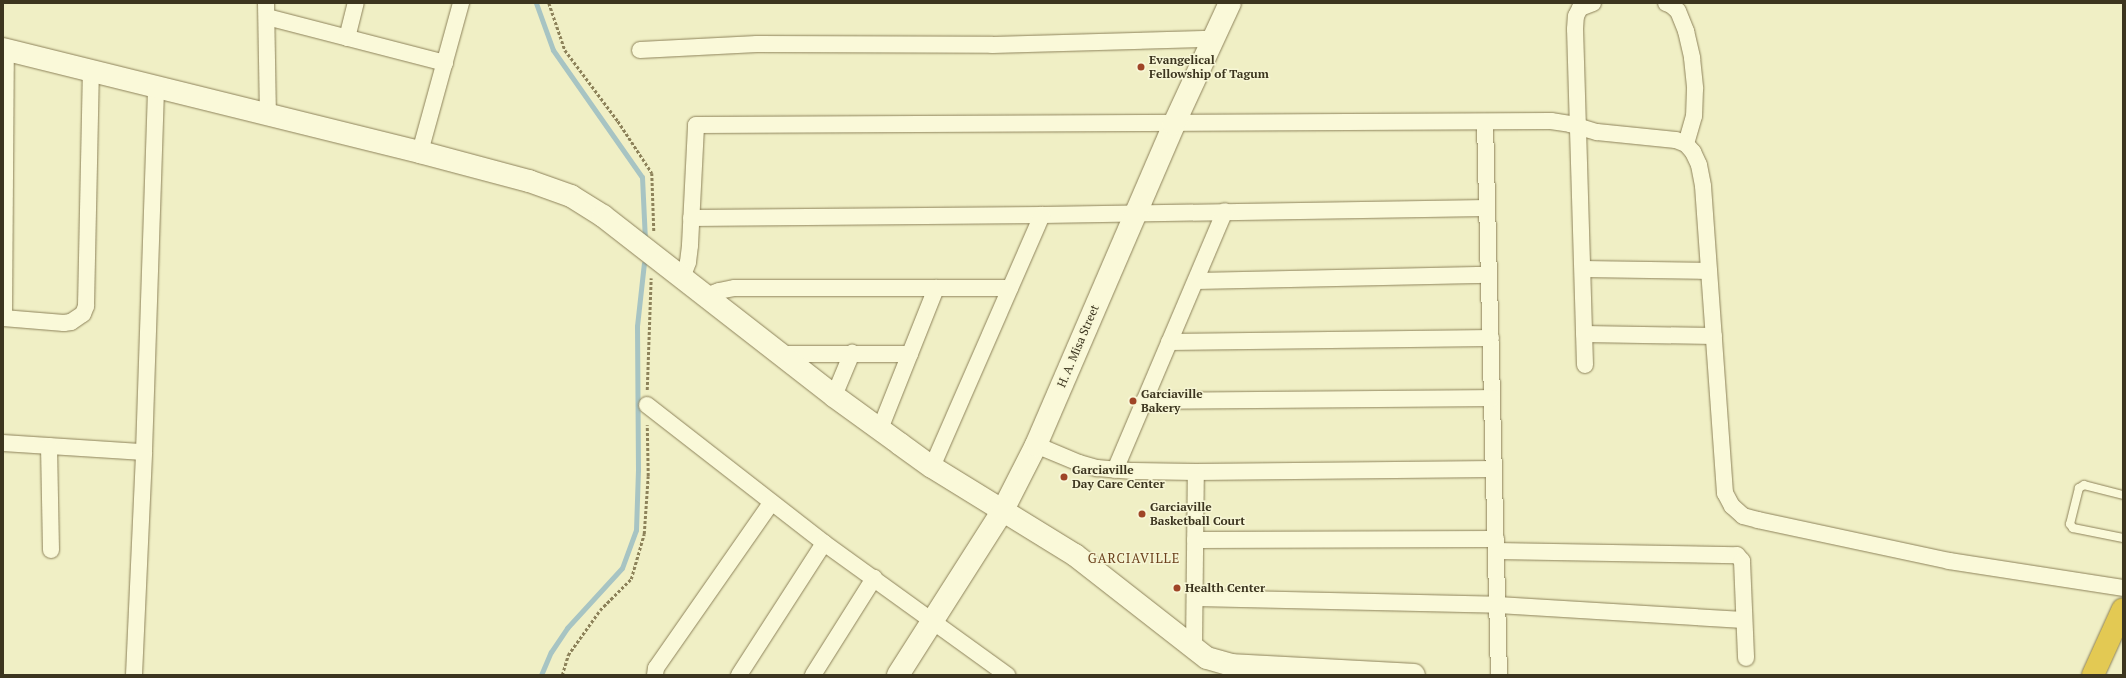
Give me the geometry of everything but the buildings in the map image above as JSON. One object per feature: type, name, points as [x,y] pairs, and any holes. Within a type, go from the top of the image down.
[{"type":"highway","points":[[2093,675],[2123,609]]},
{"type":"street","points":[[347,38],[356,3]]},
{"type":"street","points":[[420,152],[461,3]]},
{"type":"street","name":"H. A. Misa Street","points":[[898,675],[1003,510],[1036,445],[1174,124],[1212,39],[1230,3]]},
{"type":"street","points":[[1585,365],[1576,16],[1580,8],[1586,4],[1593,3]]},
{"type":"street","points":[[1666,3],[1671,4],[1678,12],[1686,31],[1692,58],[1695,89],[1694,116],[1686,144]]},
{"type":"street","points":[[268,114],[267,10],[347,38],[445,63]]},
{"type":"street","points":[[640,50],[757,44],[992,45],[1212,39]]},
{"type":"street","points":[[91,72],[86,306],[83,314],[78,319],[64,323],[3,318],[4,49],[91,72],[420,152],[529,181],[572,196],[598,212],[834,396],[932,467],[1075,555],[1194,649],[1208,658],[1231,665],[1414,675]]},
{"type":"street","points":[[134,675],[144,452],[156,87]]},
{"type":"street","points":[[682,278],[688,262],[692,218],[696,125],[1551,122],[1597,132],[1676,140],[1686,144],[1693,152],[1699,165],[1703,186],[1726,493],[1732,506],[1743,516],[1949,561],[2123,588]]},
{"type":"street","points":[[1485,123],[1499,675]]},
{"type":"street","points":[[692,218],[1042,215],[1488,208]]},
{"type":"street","points":[[1114,470],[1225,212]]},
{"type":"street","points":[[932,467],[1042,215]]},
{"type":"street","points":[[1583,269],[1709,271]]},
{"type":"street","points":[[1196,281],[1489,275]]},
{"type":"street","points":[[706,296],[735,288],[1010,288]]},
{"type":"street","points":[[880,429],[936,288]]},
{"type":"street","points":[[1584,334],[1714,336]]},
{"type":"street","points":[[1169,342],[1491,338]]},
{"type":"street","points":[[834,396],[852,353]]},
{"type":"street","points":[[782,354],[910,354]]},
{"type":"street","points":[[1144,401],[1492,398]]},
{"type":"street","points":[[647,405],[824,544],[933,621],[998,673]]},
{"type":"street","points":[[3,443],[144,452]]},
{"type":"street","points":[[1036,445],[1079,463],[1114,470],[1196,472],[1494,469]]},
{"type":"street","points":[[49,446],[51,550]]},
{"type":"street","points":[[1194,649],[1196,598],[1196,472]]},
{"type":"street","points":[[655,675],[656,668],[771,503]]},
{"type":"street","points":[[1195,540],[1496,545],[1737,555],[1742,561],[1746,658]]},
{"type":"street","points":[[739,675],[824,544]]},
{"type":"street","points":[[813,675],[874,578]]},
{"type":"street","points":[[1196,598],[1498,605],[1744,620]]},
{"type":"lane","points":[[2123,495],[2084,485],[2079,488],[2070,524],[2073,528],[2123,538]]},
{"type":"path","points":[[549,3],[565,50],[618,121],[652,173],[654,256],[648,336],[648,476],[644,534],[631,579],[600,610],[568,655],[562,675]]},
{"type":"waterway","points":[[536,3],[553,50],[642,177],[645,240]]},
{"type":"waterway","points":[[541,675],[551,652],[567,628],[622,568],[636,530],[638,470],[637,326],[644,263]]},
{"type":"place","name":"Evangelical Fellowship of Tagum","points":[[1141,67]]},
{"type":"place","name":"Garciaville Bakery","points":[[1133,401]]},
{"type":"place","name":"Garciaville Day Care Center","points":[[1064,477]]},
{"type":"place","name":"Garciaville Basketball Court","points":[[1142,514]]},
{"type":"place","name":"Health Center","points":[[1177,588]]},
{"type":"district","name":"GARCIAVILLE","points":[[1134,558]]}]
